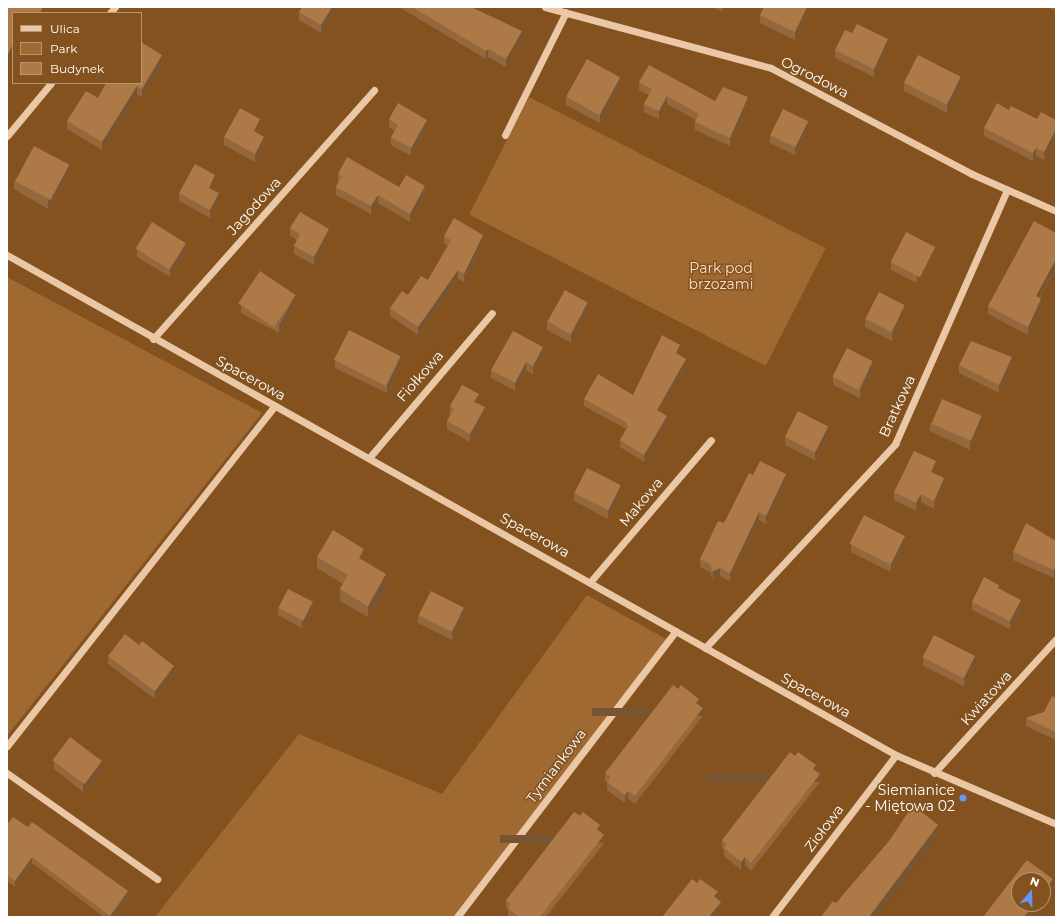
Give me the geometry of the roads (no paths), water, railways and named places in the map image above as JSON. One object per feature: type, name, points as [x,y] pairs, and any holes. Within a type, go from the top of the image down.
[{"type":"street","name":"Ogrodowa","points":[[545,7],[771,68],[1007,190],[1056,211]]},
{"type":"street","points":[[505,135],[566,12]]},
{"type":"street","points":[[7,136],[50,84]]},
{"type":"street","name":"Jagodowa","points":[[153,339],[374,90]]},
{"type":"street","name":"Bratkowa","points":[[705,648],[895,444],[1007,190]]},
{"type":"street","name":"Spacerowa","points":[[7,255],[153,339],[591,581],[705,648],[896,755],[934,773],[1056,824]]},
{"type":"street","name":"Fiołkowa","points":[[369,458],[492,313]]},
{"type":"street","points":[[7,746],[275,406]]},
{"type":"street","name":"Makowa","points":[[591,581],[711,440]]},
{"type":"street","name":"Tymiankowa","points":[[457,917],[676,631]]},
{"type":"street","name":"Kwiatowa","points":[[934,773],[1056,639]]},
{"type":"street","name":"Ziołowa","points":[[772,917],[896,755]]},
{"type":"street","points":[[7,773],[157,879]]},
{"type":"place","name":"Siemianice - Miętowa 02","points":[[963,798]]},
{"type":"park label","name":"Park pod brzozami","points":[[721,276]]}]
